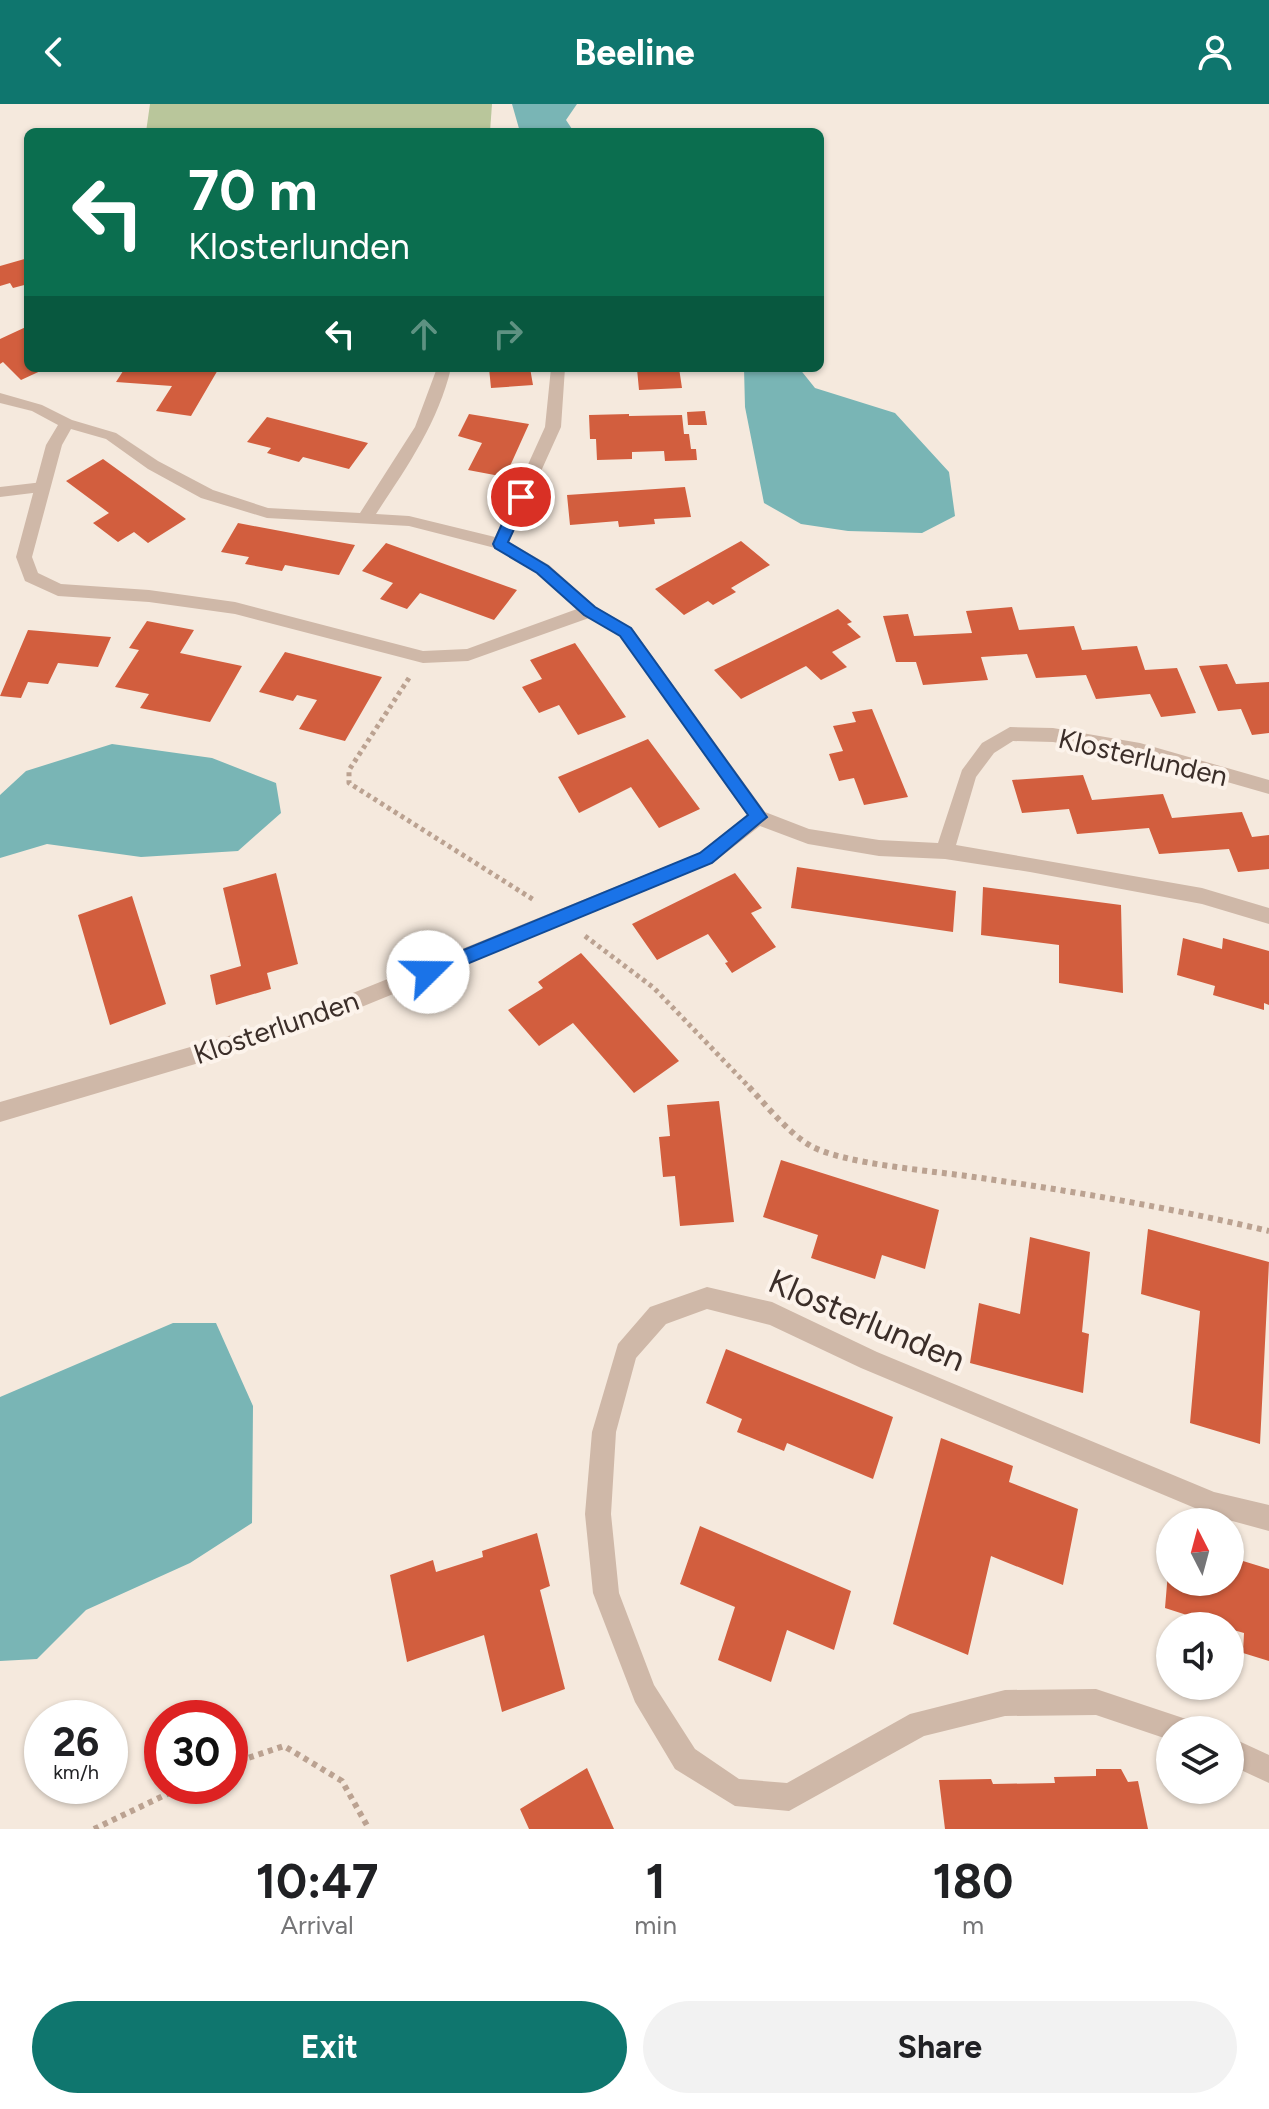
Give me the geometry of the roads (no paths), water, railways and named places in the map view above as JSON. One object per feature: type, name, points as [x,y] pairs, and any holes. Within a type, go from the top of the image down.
[{"type":"street","points":[[366,516],[423,429],[443,372]]},
{"type":"street","points":[[500,544],[553,427],[558,372]]},
{"type":"street","points":[[0,398],[37,408],[67,423],[111,436],[153,465],[207,494],[267,513],[366,516],[409,521],[500,544],[543,569],[590,611],[626,632],[758,817],[808,836],[879,848],[945,851],[1202,896],[1269,916]]},
{"type":"street","points":[[67,423],[54,445],[24,557],[31,577],[58,590],[149,596],[235,608],[423,657],[468,655],[590,611]]},
{"type":"street","points":[[0,492],[43,487]]},
{"type":"street","name":"Klosterlunden","points":[[945,851],[968,775],[988,748],[1010,734],[1053,735],[1140,750],[1269,787]]},
{"type":"street","name":"Klosterlunden","points":[[0,1112],[293,1026],[706,858],[758,817]]},
{"type":"street","name":"Klosterlunden","points":[[1156,1722],[1096,1702],[1005,1703],[920,1724],[789,1797],[735,1792],[685,1759],[644,1693],[606,1593],[598,1514],[603,1446],[626,1352],[658,1315],[707,1298],[772,1314],[869,1360],[1214,1504],[1269,1518]]},
{"type":"street","points":[[1244,1757],[1269,1769]]},
{"type":"water","points":[[512,104],[577,104],[566,120],[571,128],[519,128]]},
{"type":"water","points":[[744,372],[802,372],[815,388],[895,413],[949,472],[955,516],[922,533],[848,531],[801,524],[764,503],[745,407]]},
{"type":"water","points":[[112,744],[212,758],[276,783],[281,813],[238,851],[141,857],[47,844],[0,858],[0,795],[26,771]]},
{"type":"water","points":[[173,1323],[216,1323],[253,1406],[252,1523],[190,1563],[86,1610],[37,1659],[0,1661],[0,1397]]}]
